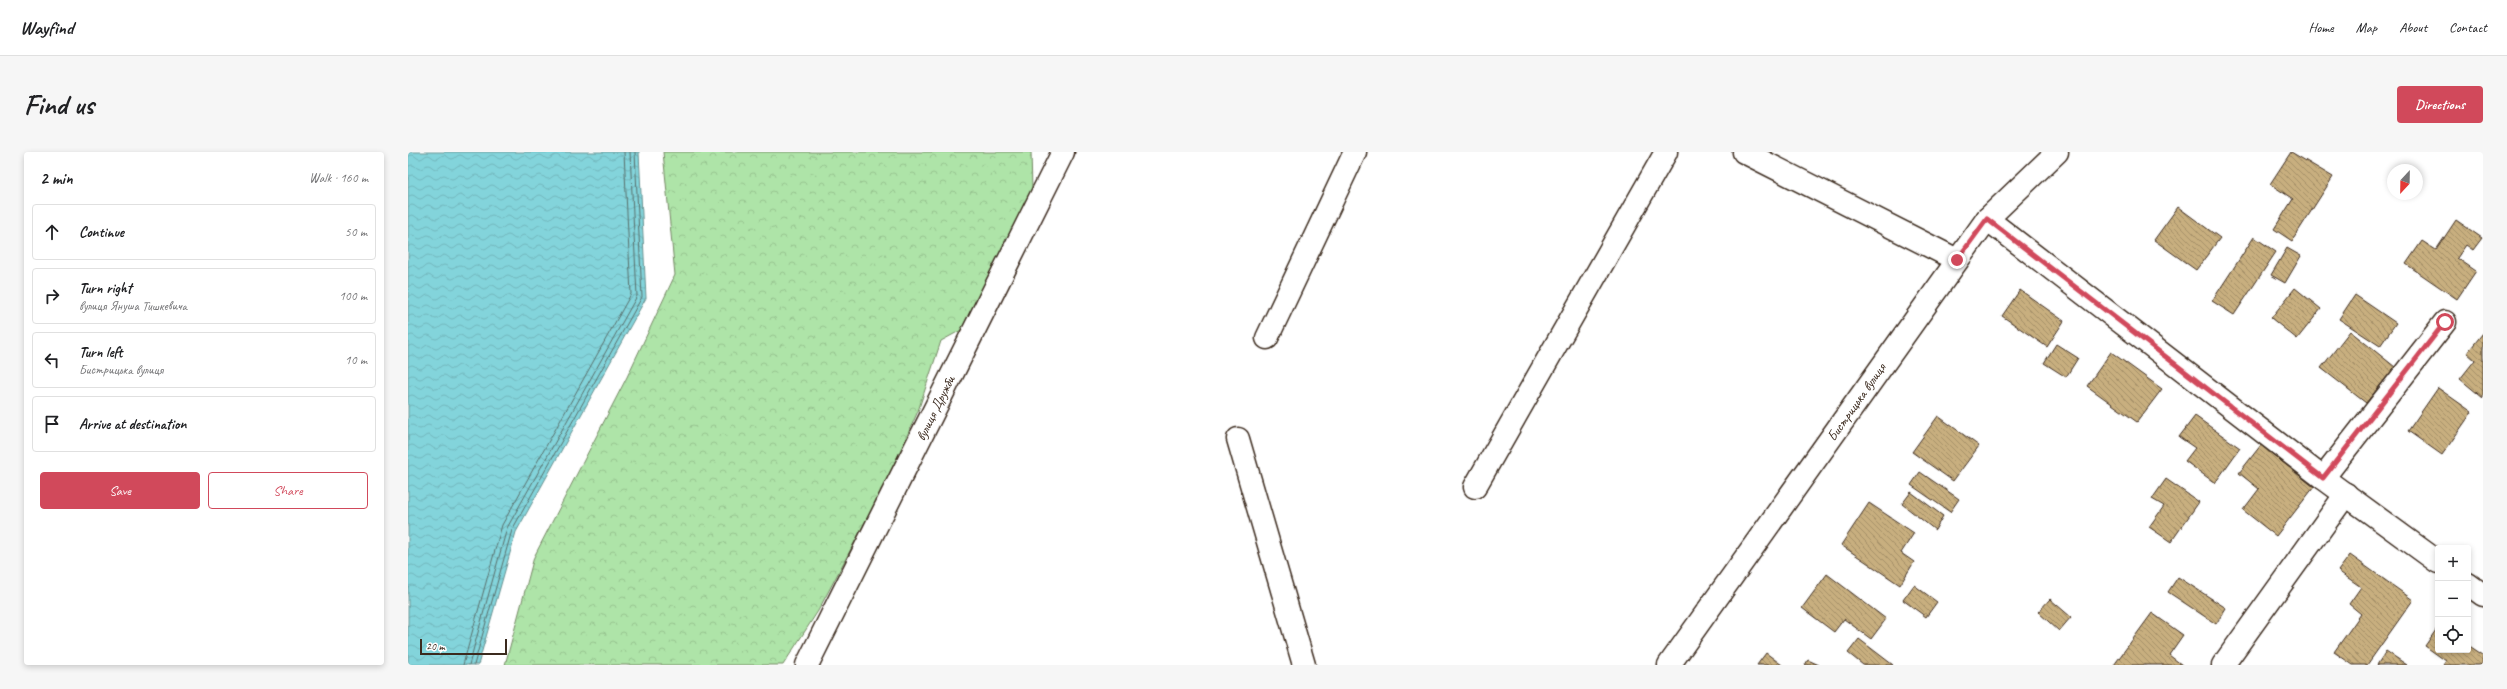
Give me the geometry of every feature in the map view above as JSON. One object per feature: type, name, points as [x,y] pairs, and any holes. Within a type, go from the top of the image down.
[{"type":"street","name":"вулиця Дружби","points":[[807,665],[1063,152]]},
{"type":"street","points":[[1267,338],[1355,152]]},
{"type":"street","points":[[1475,487],[1666,152]]},
{"type":"street","points":[[1744,152],[1957,260]]},
{"type":"street","name":"Бистрицька вулиця","points":[[1669,665],[1987,219],[2057,152]]},
{"type":"street","points":[[1987,219],[2323,478],[2435,560]]},
{"type":"street","points":[[2323,478],[2445,322]]},
{"type":"street","points":[[1238,439],[1304,665]]},
{"type":"street","points":[[2223,665],[2346,494]]},
{"type":"street","points":[[2471,586],[2483,595]]},
{"type":"green space","points":[[663,152],[1031,152],[1032,190],[965,328],[941,341],[918,411],[887,481],[818,611],[783,665],[505,665],[534,557],[627,377],[675,275]]},
{"type":"water","points":[[408,152],[639,152],[646,298],[516,532],[478,665],[408,665]]},
{"type":"building","points":[[2291,152],[2333,177],[2292,241],[2274,229],[2293,199],[2270,184]]},
{"type":"building","points":[[2178,207],[2220,238],[2196,270],[2154,240]]},
{"type":"building","points":[[2456,220],[2482,238],[2473,250],[2466,245],[2457,258],[2476,271],[2457,299],[2406,264],[2422,241],[2436,250]]},
{"type":"building","points":[[2254,237],[2276,252],[2234,315],[2212,301]]},
{"type":"building","points":[[2287,248],[2301,256],[2285,283],[2271,275]]},
{"type":"building","points":[[2295,288],[2321,309],[2297,339],[2271,318]]},
{"type":"building","points":[[2020,290],[2064,321],[2047,347],[2002,316]]},
{"type":"building","points":[[2355,295],[2396,323],[2380,346],[2339,319]]},
{"type":"building","points":[[2350,331],[2395,367],[2366,403],[2321,368]]},
{"type":"building","points":[[2483,333],[2483,398],[2460,379],[2475,360],[2467,353]]},
{"type":"building","points":[[2056,344],[2078,358],[2066,377],[2044,363]]},
{"type":"building","points":[[2111,352],[2162,389],[2137,422],[2087,386]]},
{"type":"building","points":[[2438,388],[2472,412],[2442,455],[2408,431]]},
{"type":"building","points":[[1938,416],[1979,446],[1953,481],[1912,452]]},
{"type":"building","points":[[2195,416],[2240,448],[2215,483],[2185,461],[2195,448],[2179,437]]},
{"type":"building","points":[[2261,445],[2314,487],[2276,536],[2243,510],[2259,489],[2239,473]]},
{"type":"building","points":[[1920,472],[1959,499],[1950,512],[1911,485]]},
{"type":"building","points":[[2166,479],[2199,502],[2171,542],[2149,527],[2164,506],[2152,499]]},
{"type":"building","points":[[1911,492],[1943,516],[1935,530],[1902,504]]},
{"type":"building","points":[[1869,503],[1914,533],[1901,553],[1914,562],[1900,585],[1841,545]]},
{"type":"building","points":[[2350,555],[2413,600],[2367,665],[2353,665],[2334,652],[2361,614],[2349,604],[2361,587],[2338,571]]},
{"type":"building","points":[[1827,574],[1886,619],[1871,639],[1844,619],[1834,632],[1802,608]]},
{"type":"building","points":[[2178,577],[2226,608],[2216,624],[2168,592]]},
{"type":"building","points":[[1914,585],[1937,602],[1926,617],[1903,600]]},
{"type":"building","points":[[2050,599],[2071,617],[2059,631],[2038,612]]},
{"type":"building","points":[[2152,613],[2183,635],[2169,655],[2182,665],[2114,665]]},
{"type":"building","points":[[2435,631],[2435,653],[2471,653],[2471,647],[2483,655],[2482,665],[2443,665],[2446,661],[2425,646]]},
{"type":"building","points":[[1859,639],[1893,665],[1863,665],[1848,653]]},
{"type":"building","points":[[2386,651],[2407,665],[2377,665]]},
{"type":"building","points":[[1766,653],[1782,665],[1757,665]]},
{"type":"building","points":[[1808,660],[1819,665],[1805,665]]},
{"type":"route","points":[[1957,260],[1987,219],[2323,478],[2445,322]]}]
